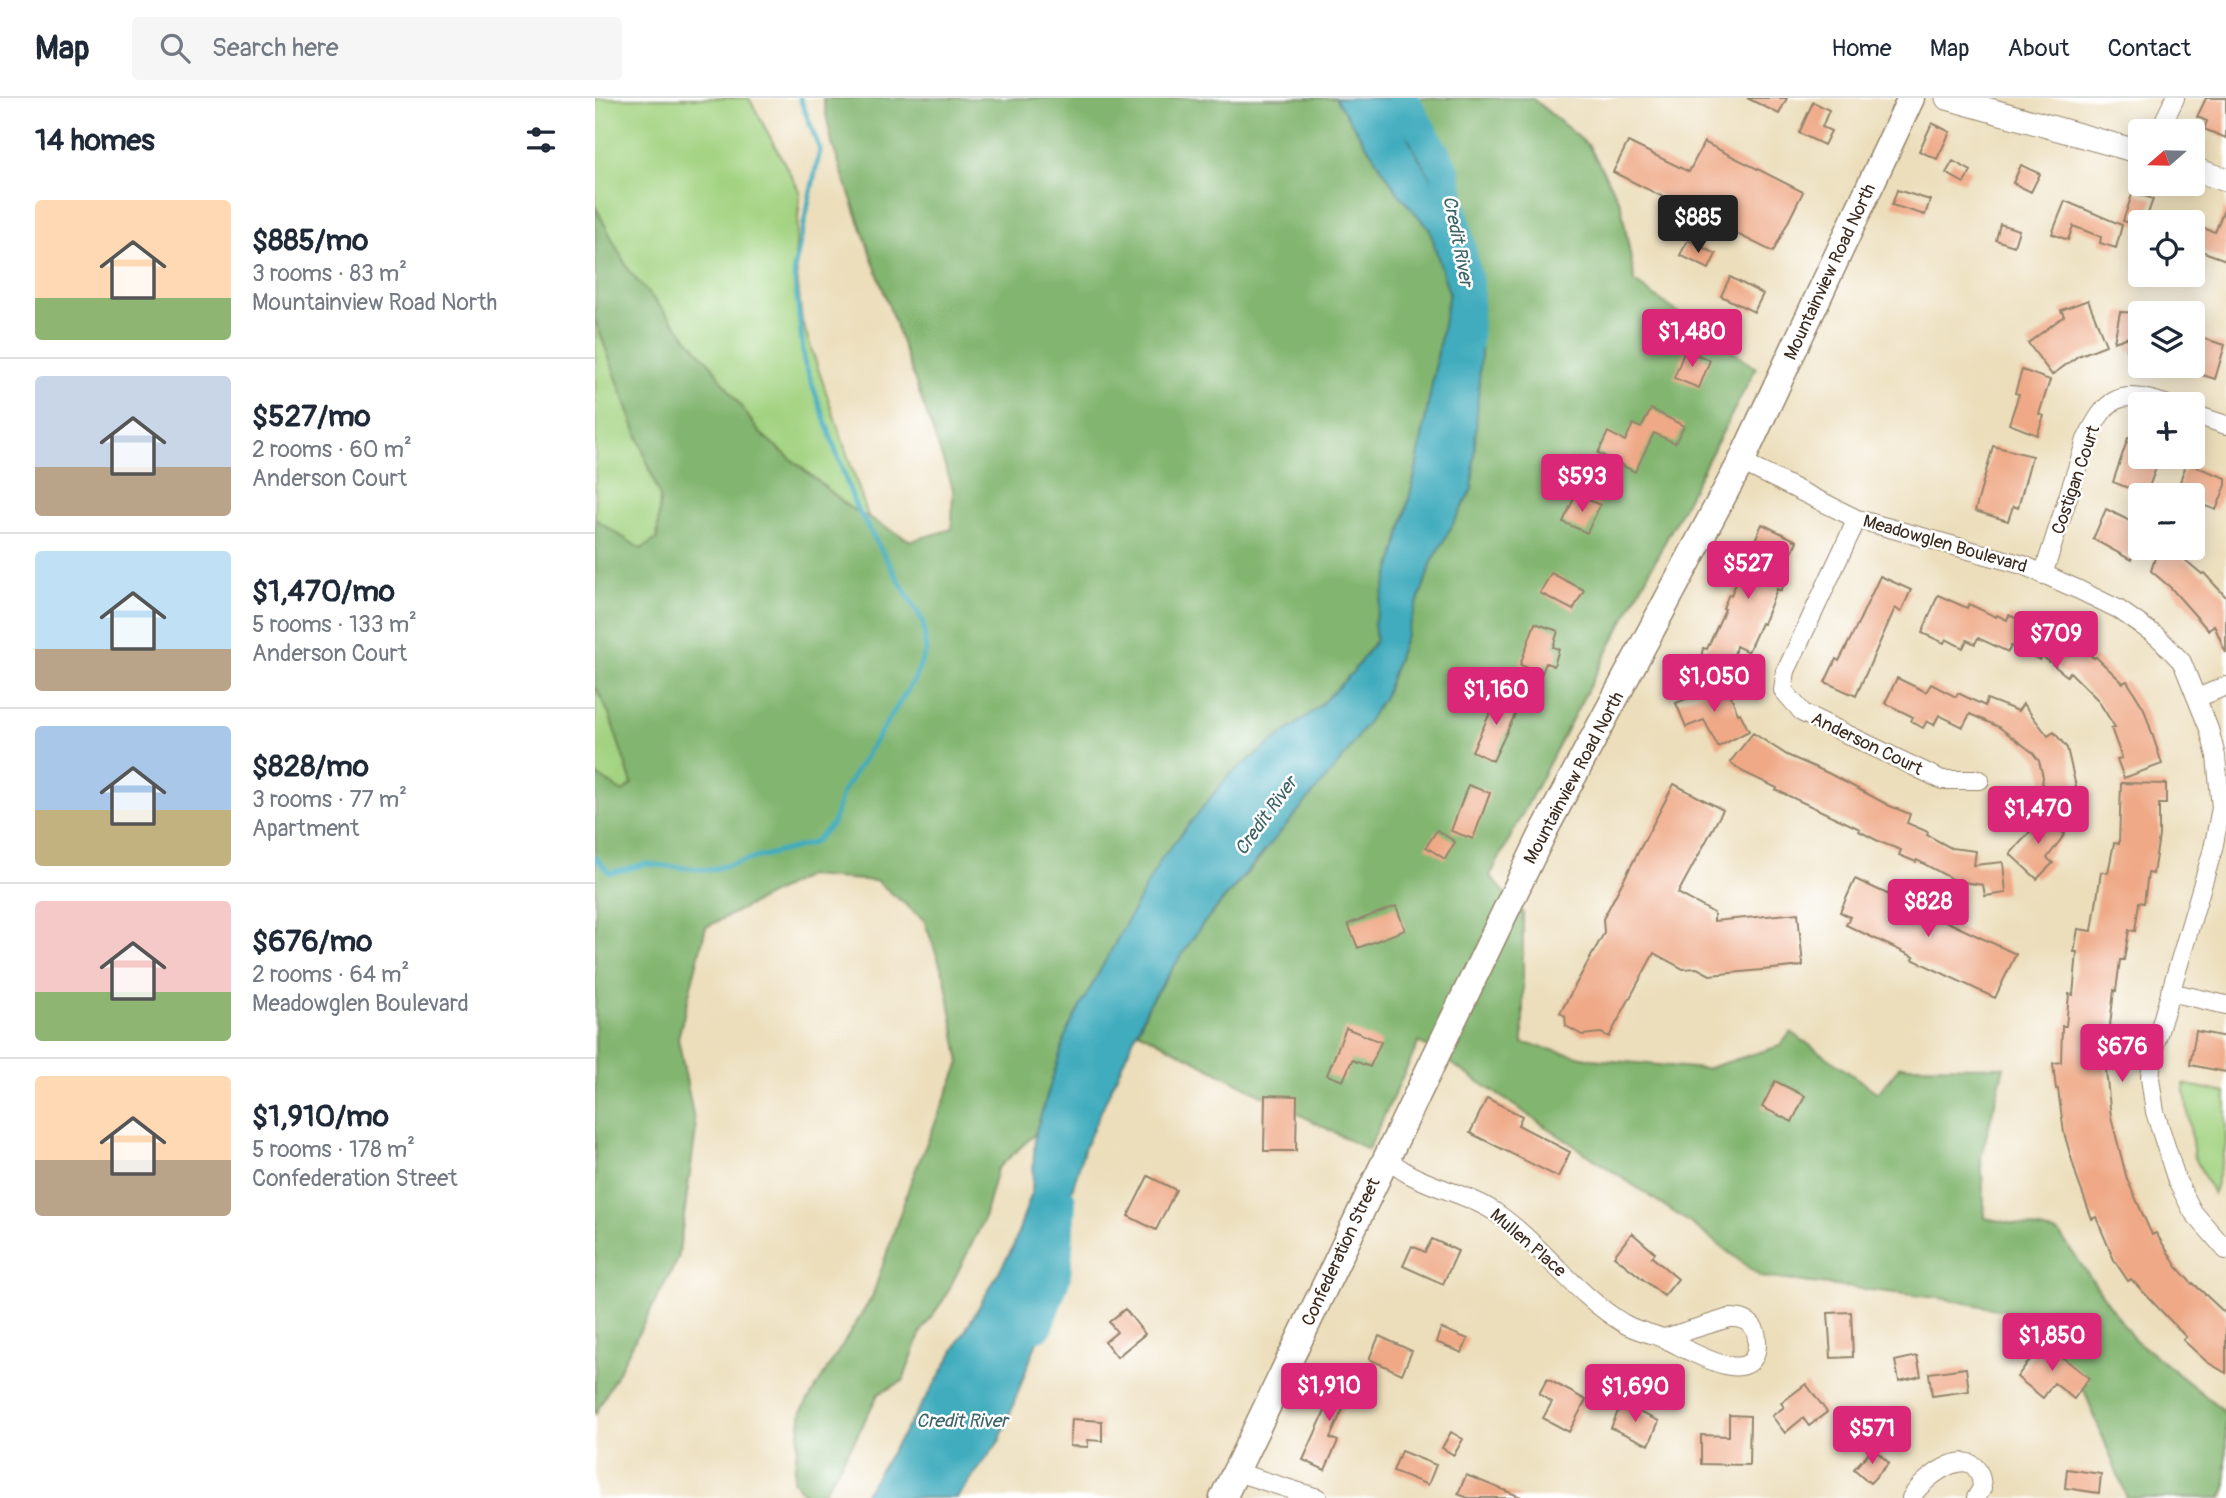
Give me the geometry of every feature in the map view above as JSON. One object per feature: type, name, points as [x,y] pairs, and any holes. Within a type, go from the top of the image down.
[{"type":"main road","name":"Mountainview Road North","points":[[1386,1158],[1545,829],[1741,463],[1912,98]]},
{"type":"main road","name":"Confederation Street","points":[[1223,1498],[1386,1158]]},
{"type":"street","points":[[1947,98],[2128,149]]},
{"type":"street","points":[[2165,119],[2175,98]]},
{"type":"street","points":[[2205,173],[2226,180]]},
{"type":"street","name":"Costigan Court","points":[[2043,575],[2086,440],[2108,404],[2123,396],[2128,397]]},
{"type":"street","points":[[2205,418],[2226,425]]},
{"type":"street","name":"Meadowglen Boulevard","points":[[1741,463],[1857,519],[2024,565],[2118,609],[2158,637],[2182,662],[2210,729],[2221,808],[2213,849],[2153,1051],[2150,1078],[2155,1112],[2176,1181],[2193,1212],[2226,1250]]},
{"type":"street","name":"Anderson Court","points":[[1857,519],[1786,671],[1783,690],[1803,713],[1942,780],[1980,779]]},
{"type":"street","points":[[2197,698],[2226,686]]},
{"type":"street","points":[[2170,992],[2226,1006]]},
{"type":"street","name":"Mullen Place","points":[[1386,1158],[1408,1173],[1495,1212],[1623,1324],[1664,1338],[1700,1356],[1731,1367],[1750,1361],[1757,1342],[1756,1331],[1749,1322],[1740,1317],[1664,1338]]},
{"type":"street","points":[[1911,1498],[1932,1474],[1960,1462],[1971,1465],[1978,1471],[1982,1488],[1976,1498]]},
{"type":"street","points":[[1236,1472],[1318,1498]]},
{"type":"green space","points":[[595,98],[749,98],[800,192],[795,257],[802,321],[888,575],[595,907]]},
{"type":"green space","points":[[823,98],[1335,98],[1401,197],[1429,228],[1449,293],[1415,475],[1374,623],[1376,640],[1352,673],[1316,709],[1227,777],[1068,1029],[1035,1134],[997,1169],[983,1222],[944,1299],[921,1332],[903,1381],[878,1394],[824,1492],[807,1497],[793,1481],[802,1410],[872,1297],[911,1181],[960,1063],[945,978],[924,920],[877,881],[807,876],[706,927],[678,1038],[696,1130],[678,1259],[595,1415],[595,774],[623,792],[632,784],[609,714],[595,686],[595,519],[641,549],[657,539],[660,497],[595,319],[595,206],[629,271],[712,366],[760,433],[850,508],[911,541],[952,529],[953,489],[832,144]]},
{"type":"green space","points":[[1392,98],[1532,98],[1589,146],[1621,204],[1635,282],[1756,368],[1490,876],[1523,913],[1523,1043],[1591,1059],[1705,1069],[1780,1046],[1791,1032],[1878,1093],[1900,1066],[2004,1067],[1981,1157],[1985,1218],[2059,1233],[2133,1338],[2223,1410],[2226,1416],[2226,1488],[2222,1498],[2127,1498],[2082,1385],[2027,1315],[1946,1299],[1761,1277],[1693,1225],[1419,1042],[1368,1150],[1138,1031],[1150,1002],[1202,925],[1255,864],[1384,697],[1432,562],[1472,489],[1437,188],[1412,146]]},
{"type":"green space","points":[[2184,1084],[2226,1093],[2226,1145],[2213,1194],[2194,1156]]},
{"type":"water","name":"Credit River","points":[[1335,98],[1392,98],[1412,146],[1437,188],[1481,350],[1472,489],[1432,562],[1384,697],[1344,757],[1202,925],[1150,1002],[1084,1149],[1059,1236],[1048,1312],[1000,1440],[957,1498],[862,1498],[936,1382],[1013,1247],[1032,1192],[1035,1134],[1068,1029],[1161,859],[1227,777],[1316,709],[1352,673],[1376,640],[1374,623],[1415,475],[1449,293],[1429,228],[1401,197]]},
{"type":"building","points":[[1747,98],[1787,98],[1779,114]]},
{"type":"building","points":[[2206,98],[2226,98],[2226,138],[2205,129],[2207,121],[2197,117]]},
{"type":"building","points":[[1813,102],[1829,110],[1822,127],[1831,131],[1824,145],[1799,133]]},
{"type":"building","points":[[1932,123],[1950,132],[1937,159],[1919,151]]},
{"type":"building","points":[[1628,142],[1689,172],[1704,142],[1803,192],[1773,252],[1613,172]]},
{"type":"building","points":[[1953,161],[1971,171],[1964,183],[1946,173]]},
{"type":"building","points":[[2021,165],[2040,174],[2031,192],[2013,183]]},
{"type":"building","points":[[1897,190],[1930,200],[1925,215],[1892,205]]},
{"type":"building","points":[[2132,196],[2153,199],[2149,210],[2128,210],[2128,223],[2123,221]]},
{"type":"building","points":[[2065,201],[2122,225],[2116,248],[2100,243],[2101,237],[2073,226],[2068,240],[2052,234]]},
{"type":"building","points":[[2226,207],[2226,260],[2205,252],[2205,229],[2215,232]]},
{"type":"building","points":[[2000,224],[2019,230],[2014,246],[1996,240]]},
{"type":"building","points":[[1688,240],[1716,254],[1709,269],[1680,255]]},
{"type":"building","points":[[1730,277],[1763,294],[1754,312],[1721,296]]},
{"type":"building","points":[[2088,300],[2106,345],[2078,356],[2052,375],[2028,343],[2064,316],[2061,310]]},
{"type":"building","points":[[2120,312],[2128,312],[2128,337],[2114,342]]},
{"type":"building","points":[[2205,339],[2225,345],[2215,379],[2205,376]]},
{"type":"building","points":[[1685,350],[1710,360],[1699,388],[1674,378]]},
{"type":"building","points":[[2022,370],[2050,380],[2039,414],[2044,416],[2037,435],[2009,424],[2019,394],[2015,393]]},
{"type":"building","points":[[1651,409],[1684,426],[1675,443],[1654,433],[1635,472],[1598,453],[1608,432],[1625,441],[1633,424],[1641,428]]},
{"type":"building","points":[[2128,438],[2128,469],[2156,469],[2150,483],[2128,483],[2128,488],[2113,482]]},
{"type":"building","points":[[1993,446],[2032,456],[2018,508],[2013,506],[2008,521],[1975,511]]},
{"type":"building","points":[[2184,469],[2202,469],[2226,478],[2216,510],[2205,506],[2205,483],[2180,483]]},
{"type":"building","points":[[1576,494],[1600,505],[1587,533],[1563,522]]},
{"type":"building","points":[[2106,509],[2128,520],[2128,558],[2093,539]]},
{"type":"building","points":[[1762,524],[1797,541],[1782,574],[1787,576],[1781,591],[1777,589],[1748,652],[1736,646],[1729,679],[1698,673],[1703,648],[1707,649]]},
{"type":"building","points":[[2154,560],[2185,560],[2204,573],[2226,597],[2226,653],[2214,625],[2208,630],[2171,588],[2151,571]]},
{"type":"building","points":[[1551,573],[1584,590],[1573,610],[1540,593]]},
{"type":"building","points":[[1880,576],[1911,590],[1901,612],[1895,608],[1856,696],[1825,682],[1836,659],[1839,661]]},
{"type":"building","points":[[1938,595],[1967,608],[1969,604],[1996,617],[1997,615],[2007,620],[2009,615],[2065,637],[2066,635],[2096,657],[2123,683],[2127,681],[2144,709],[2162,764],[2124,778],[2117,759],[2122,758],[2111,728],[2115,727],[2097,699],[2070,672],[2067,676],[2042,656],[2040,660],[2011,646],[2008,652],[1978,638],[1975,644],[1967,640],[1963,648],[1946,639],[1944,643],[1922,633]]},
{"type":"building","points":[[1535,623],[1558,631],[1553,647],[1559,649],[1554,666],[1546,663],[1542,673],[1520,665]]},
{"type":"building","points":[[1897,678],[1926,692],[1931,684],[1956,697],[1958,693],[1985,706],[1987,699],[2018,711],[2023,704],[2048,736],[2054,732],[2067,748],[2077,791],[2075,813],[2039,808],[2043,777],[2039,761],[2032,752],[1999,727],[1970,714],[1963,727],[1939,715],[1934,725],[1927,721],[1923,728],[1911,721],[1913,717],[1885,703]]},
{"type":"building","points":[[1726,683],[1738,714],[1740,713],[1749,731],[1718,747],[1704,720],[1686,727],[1676,703]]},
{"type":"building","points":[[1499,694],[1520,704],[1493,761],[1472,751]]},
{"type":"building","points":[[1753,733],[1787,755],[1910,814],[1907,823],[1928,832],[1927,835],[1951,848],[1976,851],[1974,865],[2003,862],[2006,893],[1985,896],[1983,885],[1956,881],[1917,860],[1916,862],[1899,855],[1901,850],[1880,842],[1859,831],[1860,829],[1743,772],[1730,762]]},
{"type":"building","points":[[2121,783],[2166,784],[2166,804],[2159,804],[2159,836],[2153,874],[2148,873],[2144,903],[2139,902],[2135,931],[2129,930],[2124,960],[2120,960],[2116,991],[2114,990],[2107,1052],[2104,1051],[2111,1117],[2127,1179],[2152,1235],[2156,1233],[2177,1267],[2192,1284],[2226,1314],[2226,1373],[2207,1362],[2183,1340],[2186,1337],[2131,1279],[2128,1281],[2114,1260],[2096,1217],[2092,1219],[2078,1181],[2064,1133],[2056,1089],[2053,1063],[2061,1062],[2062,1026],[2066,1026],[2069,994],[2073,995],[2077,952],[2074,952],[2078,929],[2092,931],[2101,872],[2108,873],[2114,843],[2119,844]]},
{"type":"building","points":[[1674,784],[1723,810],[1678,893],[1714,913],[1714,921],[1798,913],[1803,966],[1710,975],[1697,968],[1683,969],[1654,953],[1609,1037],[1601,1033],[1582,1035],[1566,1026],[1565,1016],[1560,1013],[1604,933],[1603,919]]},
{"type":"building","points":[[1468,785],[1490,793],[1473,839],[1451,831]]},
{"type":"building","points":[[2040,814],[2065,834],[2047,858],[2053,863],[2037,879],[2010,854],[2030,832],[2027,830]]},
{"type":"building","points":[[1437,830],[1455,842],[1445,859],[1426,847]]},
{"type":"building","points":[[1855,879],[2016,954],[1995,998],[1846,925],[1850,917],[1840,912]]},
{"type":"building","points":[[1396,906],[1405,930],[1358,948],[1348,924]]},
{"type":"building","points":[[1346,1028],[1381,1042],[1370,1067],[1352,1060],[1343,1081],[1327,1075]]},
{"type":"building","points":[[2196,1031],[2226,1037],[2226,1072],[2190,1065]]},
{"type":"building","points":[[1775,1081],[1805,1096],[1792,1122],[1762,1107]]},
{"type":"building","points":[[1265,1095],[1297,1096],[1296,1151],[1264,1151]]},
{"type":"building","points":[[1487,1098],[1522,1116],[1518,1125],[1570,1152],[1558,1177],[1470,1133]]},
{"type":"building","points":[[1148,1176],[1176,1190],[1156,1230],[1128,1216]]},
{"type":"building","points":[[1632,1233],[1655,1253],[1652,1257],[1678,1279],[1664,1296],[1614,1256]]},
{"type":"building","points":[[1432,1239],[1458,1251],[1443,1284],[1403,1266],[1412,1246],[1425,1252]]},
{"type":"building","points":[[1125,1309],[1145,1334],[1117,1357],[1105,1342],[1117,1332],[1109,1322]]},
{"type":"building","points":[[1851,1312],[1853,1357],[1831,1358],[1828,1313]]},
{"type":"building","points":[[1441,1328],[1468,1339],[1462,1353],[1436,1342]]},
{"type":"building","points":[[1379,1336],[1412,1351],[1402,1374],[1369,1359]]},
{"type":"building","points":[[2043,1342],[2089,1378],[2074,1399],[2054,1383],[2043,1398],[2017,1377]]},
{"type":"building","points":[[1917,1356],[1921,1376],[1899,1381],[1895,1361]]},
{"type":"building","points":[[1966,1368],[1969,1391],[1932,1396],[1929,1373]]},
{"type":"building","points":[[1337,1374],[1355,1382],[1330,1438],[1338,1441],[1325,1470],[1303,1460],[1326,1409],[1322,1407]]},
{"type":"building","points":[[1547,1379],[1586,1400],[1569,1432],[1543,1418],[1552,1402],[1539,1394]]},
{"type":"building","points":[[1806,1384],[1827,1412],[1809,1426],[1803,1418],[1785,1433],[1772,1416],[1784,1407],[1781,1403]]},
{"type":"building","points":[[1621,1404],[1659,1421],[1649,1445],[1611,1428]]},
{"type":"building","points":[[1729,1415],[1750,1416],[1749,1465],[1701,1464],[1701,1435],[1729,1436]]},
{"type":"building","points":[[1072,1419],[1102,1421],[1102,1441],[1088,1440],[1088,1447],[1070,1446]]},
{"type":"building","points":[[1451,1432],[1463,1439],[1454,1455],[1442,1448]]},
{"type":"building","points":[[1873,1448],[1889,1463],[1870,1483],[1854,1469]]},
{"type":"building","points":[[1401,1451],[1436,1465],[1428,1485],[1393,1471]]},
{"type":"building","points":[[2067,1469],[2101,1474],[2099,1493],[2065,1488]]},
{"type":"building","points":[[1466,1475],[1521,1498],[1468,1498],[1458,1494]]},
{"type":"waterway","points":[[595,857],[610,873],[646,864],[709,870],[813,843],[833,823],[842,793],[914,680],[926,651],[923,622],[855,505],[804,361],[794,270],[820,150],[800,98]]},
{"type":"waterway","name":"Credit River","points":[[1403,98],[1445,171],[1469,288],[1467,343]]},
{"type":"waterway","name":"Credit River","points":[[1038,1326],[1056,1276],[1061,1201]]}]
